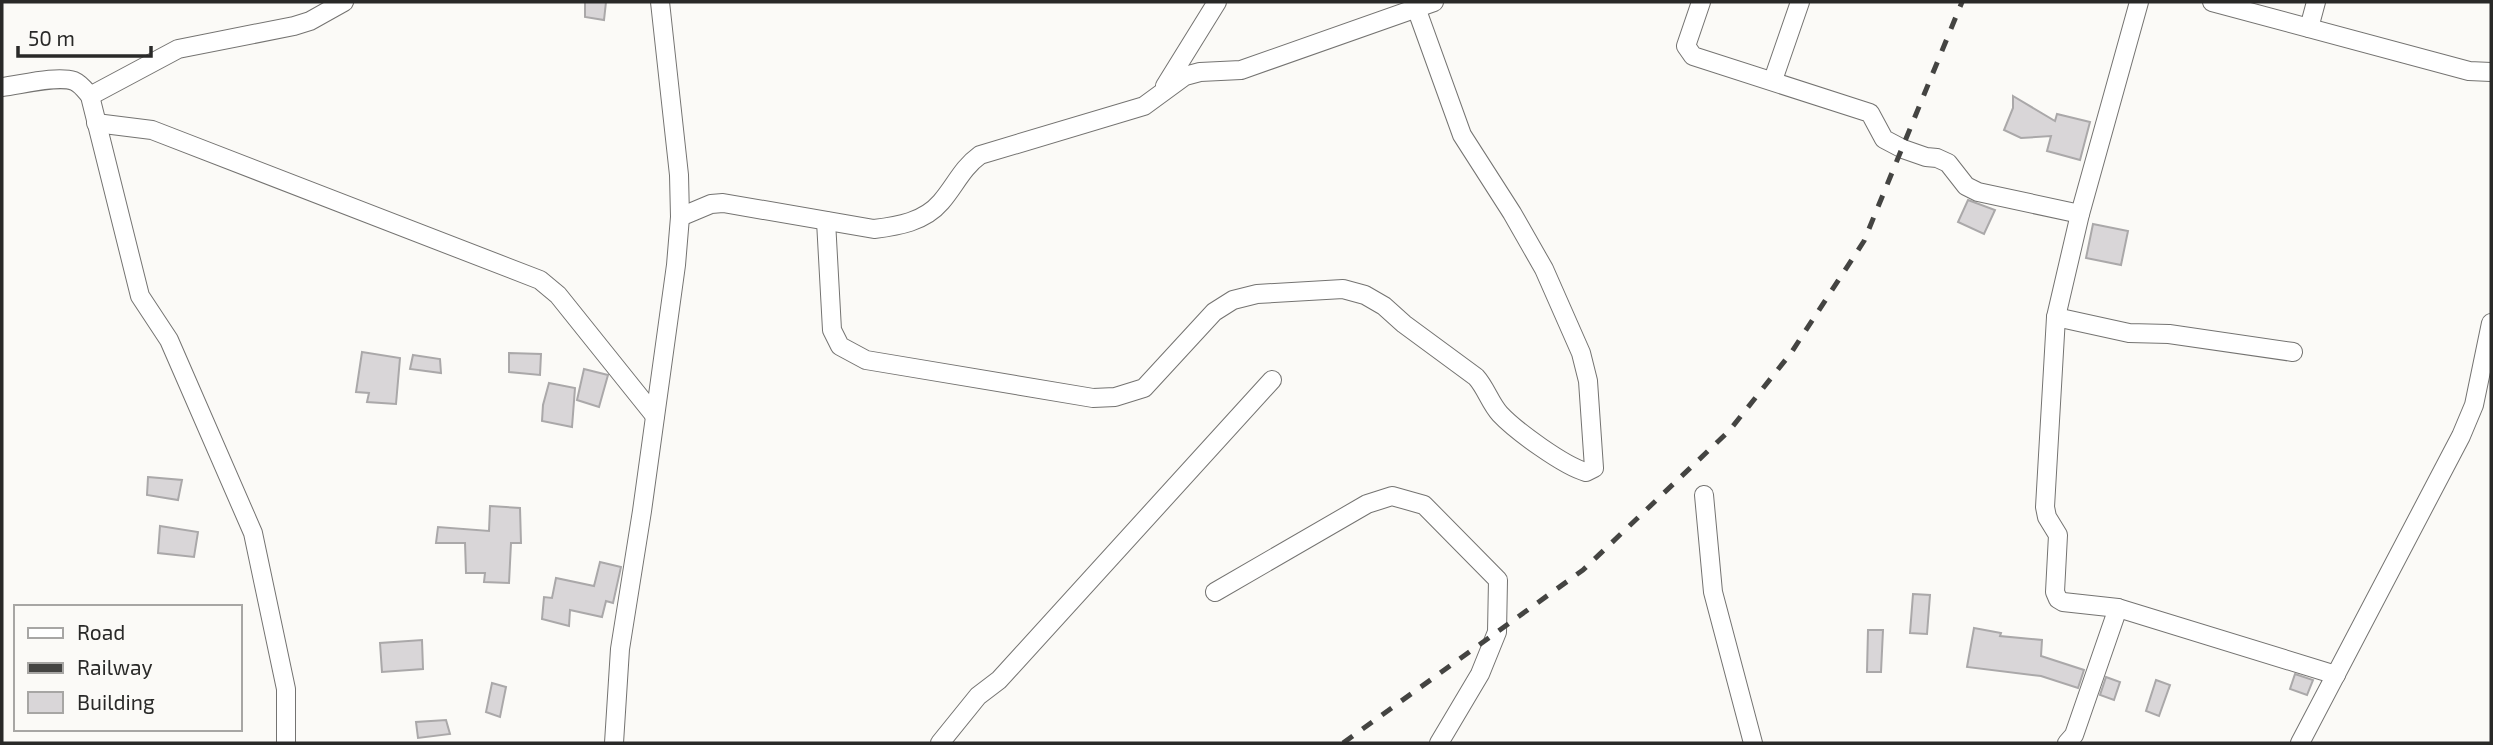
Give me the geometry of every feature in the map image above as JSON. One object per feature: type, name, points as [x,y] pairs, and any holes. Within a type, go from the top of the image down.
[{"type":"street","points":[[89,96],[178,49],[294,26],[310,21],[344,2]]},
{"type":"street","points":[[614,743],[620,649],[677,265],[680,217],[679,175],[660,2]]},
{"type":"street","points":[[1160,95],[1217,2]]},
{"type":"street","points":[[680,217],[711,204],[723,203],[874,229],[897,226],[921,218],[939,204],[968,163],[980,155],[1144,106],[1185,76],[1200,72],[1241,70],[1415,5],[1434,2]]},
{"type":"street","points":[[1701,2],[1686,46],[1693,56],[1870,113],[1884,139],[1903,149],[1948,163],[1966,186],[1979,192],[2080,214]]},
{"type":"street","points":[[1773,80],[1800,2]]},
{"type":"street","points":[[2139,2],[2080,214],[2056,317],[2045,507],[2047,517],[2058,535],[2055,592],[2063,603],[2118,608],[2336,675]]},
{"type":"street","points":[[2212,2],[2469,71],[2491,72]]},
{"type":"street","points":[[2309,28],[2316,2]]},
{"type":"street","points":[[826,220],[832,330],[840,346],[866,360],[1093,398],[1115,397],[1144,388],[1214,312],[1233,300],[1256,294],[1343,289],[1365,295],[1384,306],[1476,377],[1510,423],[1565,464],[1586,472],[1594,468],[1588,381],[1581,353],[1544,269],[1462,135],[1415,5]]},
{"type":"street","points":[[2,87],[60,79],[72,80],[82,86],[89,96],[140,296],[169,340],[253,533],[286,689],[286,743]]},
{"type":"street","points":[[96,124],[152,130],[540,279],[558,295],[655,416]]},
{"type":"street","points":[[2056,317],[2129,333],[2169,334],[2292,352]]},
{"type":"street","points":[[2300,743],[2461,436],[2474,405],[2491,323]]},
{"type":"street","points":[[940,743],[978,696],[999,680],[1272,380]]},
{"type":"street","points":[[1704,495],[1713,592],[1753,743]]},
{"type":"street","points":[[1215,592],[1367,504],[1392,496],[1424,505],[1498,580],[1497,632],[1480,674],[1439,743]]},
{"type":"street","points":[[2067,743],[2074,735],[2118,608]]},
{"type":"building","points":[[585,2],[606,2],[604,20],[585,17]]},
{"type":"building","points":[[2013,96],[2055,121],[2057,114],[2090,122],[2080,160],[2047,151],[2051,136],[2021,138],[2004,130],[2013,108]]},
{"type":"building","points":[[1968,200],[1995,210],[1984,234],[1958,222]]},
{"type":"building","points":[[2093,224],[2128,231],[2121,265],[2086,258]]},
{"type":"building","points":[[362,352],[400,358],[396,404],[367,402],[369,393],[356,392]]},
{"type":"building","points":[[509,353],[541,354],[540,375],[509,372]]},
{"type":"building","points":[[413,355],[440,359],[441,373],[410,369]]},
{"type":"building","points":[[584,369],[608,375],[599,407],[577,400]]},
{"type":"building","points":[[549,383],[575,388],[572,427],[542,421]]},
{"type":"building","points":[[148,477],[182,480],[178,500],[147,495]]},
{"type":"building","points":[[490,506],[520,508],[521,543],[511,543],[509,583],[484,582],[485,573],[466,573],[465,543],[436,543],[438,527],[489,531]]},
{"type":"building","points":[[160,526],[198,532],[194,557],[158,553]]},
{"type":"building","points":[[600,562],[621,567],[613,603],[606,601],[602,617],[570,610],[569,626],[542,619],[544,597],[552,598],[556,578],[594,586]]},
{"type":"building","points":[[1913,594],[1930,595],[1927,634],[1910,633]]},
{"type":"building","points":[[1974,628],[2001,633],[2000,636],[2042,640],[2041,656],[2084,670],[2078,688],[2041,676],[1967,667]]},
{"type":"building","points":[[1868,630],[1883,630],[1881,672],[1867,672]]},
{"type":"building","points":[[422,640],[423,669],[382,672],[380,643]]},
{"type":"building","points":[[2295,674],[2313,680],[2307,695],[2290,689]]},
{"type":"building","points":[[2106,677],[2120,682],[2114,700],[2100,695]]},
{"type":"building","points":[[2156,680],[2170,685],[2159,716],[2146,711]]},
{"type":"building","points":[[492,683],[506,687],[500,717],[486,712]]},
{"type":"building","points":[[446,720],[450,734],[418,738],[416,722]]},
{"type":"railway","points":[[1343,743],[1583,570],[1729,431],[1791,353],[1864,241],[1962,2]]}]
